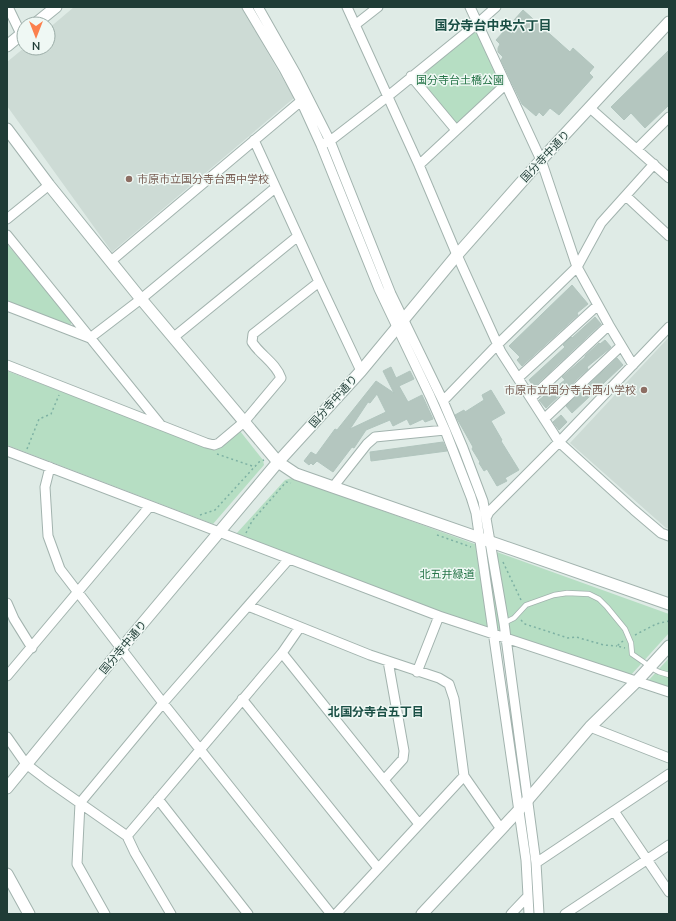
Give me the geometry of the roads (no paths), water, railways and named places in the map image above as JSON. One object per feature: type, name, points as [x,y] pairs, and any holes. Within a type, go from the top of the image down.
[{"type":"street","points":[[8,7],[16,21]]},
{"type":"street","points":[[45,16],[56,7]]},
{"type":"street","points":[[347,7],[501,352],[559,442],[634,510],[661,533],[669,536]]},
{"type":"street","points":[[356,25],[378,7]]},
{"type":"street","points":[[470,7],[541,160],[577,267],[633,365]]},
{"type":"street","points":[[321,145],[330,141],[387,97],[496,7]]},
{"type":"street","points":[[254,8],[301,101],[321,145],[379,289],[400,323],[443,401],[483,501],[504,623],[528,799],[536,863],[539,914]]},
{"type":"street","points":[[254,8],[300,81],[330,141],[391,294],[400,323],[445,430],[476,514],[526,860],[529,914]]},
{"type":"street","name":"国分寺中通り","points":[[7,788],[278,462],[361,370],[457,255],[541,160],[669,22]]},
{"type":"street","points":[[7,46],[16,39]]},
{"type":"street","points":[[411,76],[456,130]]},
{"type":"street","points":[[418,165],[506,84]]},
{"type":"street","points":[[111,261],[301,101]]},
{"type":"street","points":[[590,108],[669,178]]},
{"type":"street","points":[[638,149],[669,117]]},
{"type":"street","points":[[7,129],[49,185],[141,299],[278,462],[296,474],[669,604]]},
{"type":"street","points":[[254,140],[318,282],[361,370]]},
{"type":"street","points":[[443,401],[498,344],[577,267],[601,223],[654,164]]},
{"type":"street","points":[[7,219],[49,185]]},
{"type":"street","points":[[90,338],[141,299],[275,188]]},
{"type":"street","points":[[626,196],[669,236]]},
{"type":"street","points":[[7,235],[161,425]]},
{"type":"street","points":[[174,337],[298,236]]},
{"type":"street","points":[[7,365],[214,445],[219,443],[244,422],[281,378],[278,371],[255,347],[252,342],[253,334],[318,282]]},
{"type":"street","points":[[518,378],[598,304]]},
{"type":"street","points":[[7,306],[90,338]]},
{"type":"street","points":[[531,398],[609,325]]},
{"type":"street","points":[[486,518],[488,512],[559,442],[669,327]]},
{"type":"street","points":[[544,419],[621,346]]},
{"type":"street","points":[[333,487],[367,444],[375,437],[445,430]]},
{"type":"street","points":[[7,451],[439,616],[669,692]]},
{"type":"street","points":[[50,467],[45,488],[48,536],[60,569],[163,703],[331,914]]},
{"type":"street","points":[[7,676],[150,506]]},
{"type":"street","points":[[105,914],[78,864],[80,803],[163,703],[288,559]]},
{"type":"street","points":[[7,603],[14,619],[32,648]]},
{"type":"street","points":[[248,606],[417,672],[439,678],[449,684],[454,699],[464,776],[501,829]]},
{"type":"street","points":[[417,672],[439,616]]},
{"type":"street","points":[[127,836],[282,653],[300,627]]},
{"type":"street","points":[[422,914],[519,810],[590,727],[637,681],[669,646]]},
{"type":"street","points":[[282,653],[419,824]]},
{"type":"street","points":[[384,780],[403,759],[404,751],[388,661]]},
{"type":"street","points":[[242,699],[378,868]]},
{"type":"street","points":[[590,727],[669,758]]},
{"type":"street","points":[[7,737],[26,764],[127,836],[135,853],[171,914]]},
{"type":"street","points":[[536,863],[669,774]]},
{"type":"street","points":[[336,914],[464,776]]},
{"type":"street","points":[[158,799],[248,914]]},
{"type":"street","points":[[614,811],[669,892]]},
{"type":"street","points":[[565,914],[669,845]]},
{"type":"street","points":[[7,874],[29,914]]},
{"type":"street","points":[[511,914],[528,896]]},
{"type":"lane","points":[[504,623],[514,618],[525,607],[554,595],[567,593],[589,594],[599,599],[625,629],[631,643],[632,654],[645,663]]},
{"type":"lane","points":[[655,670],[669,675]]},
{"type":"place","name":"市原市立国分寺台西中学校","points":[[129,179]]},
{"type":"place","name":"市原市立国分寺台西小学校","points":[[644,390]]},
{"type":"district","name":"国分寺台中央六丁目","points":[[493,25]]},
{"type":"district","name":"北国分寺台五丁目","points":[[376,712]]},
{"type":"park label","name":"国分寺台土橋公園","points":[[460,80]]},
{"type":"park label","name":"北五井緑道","points":[[447,574]]}]
